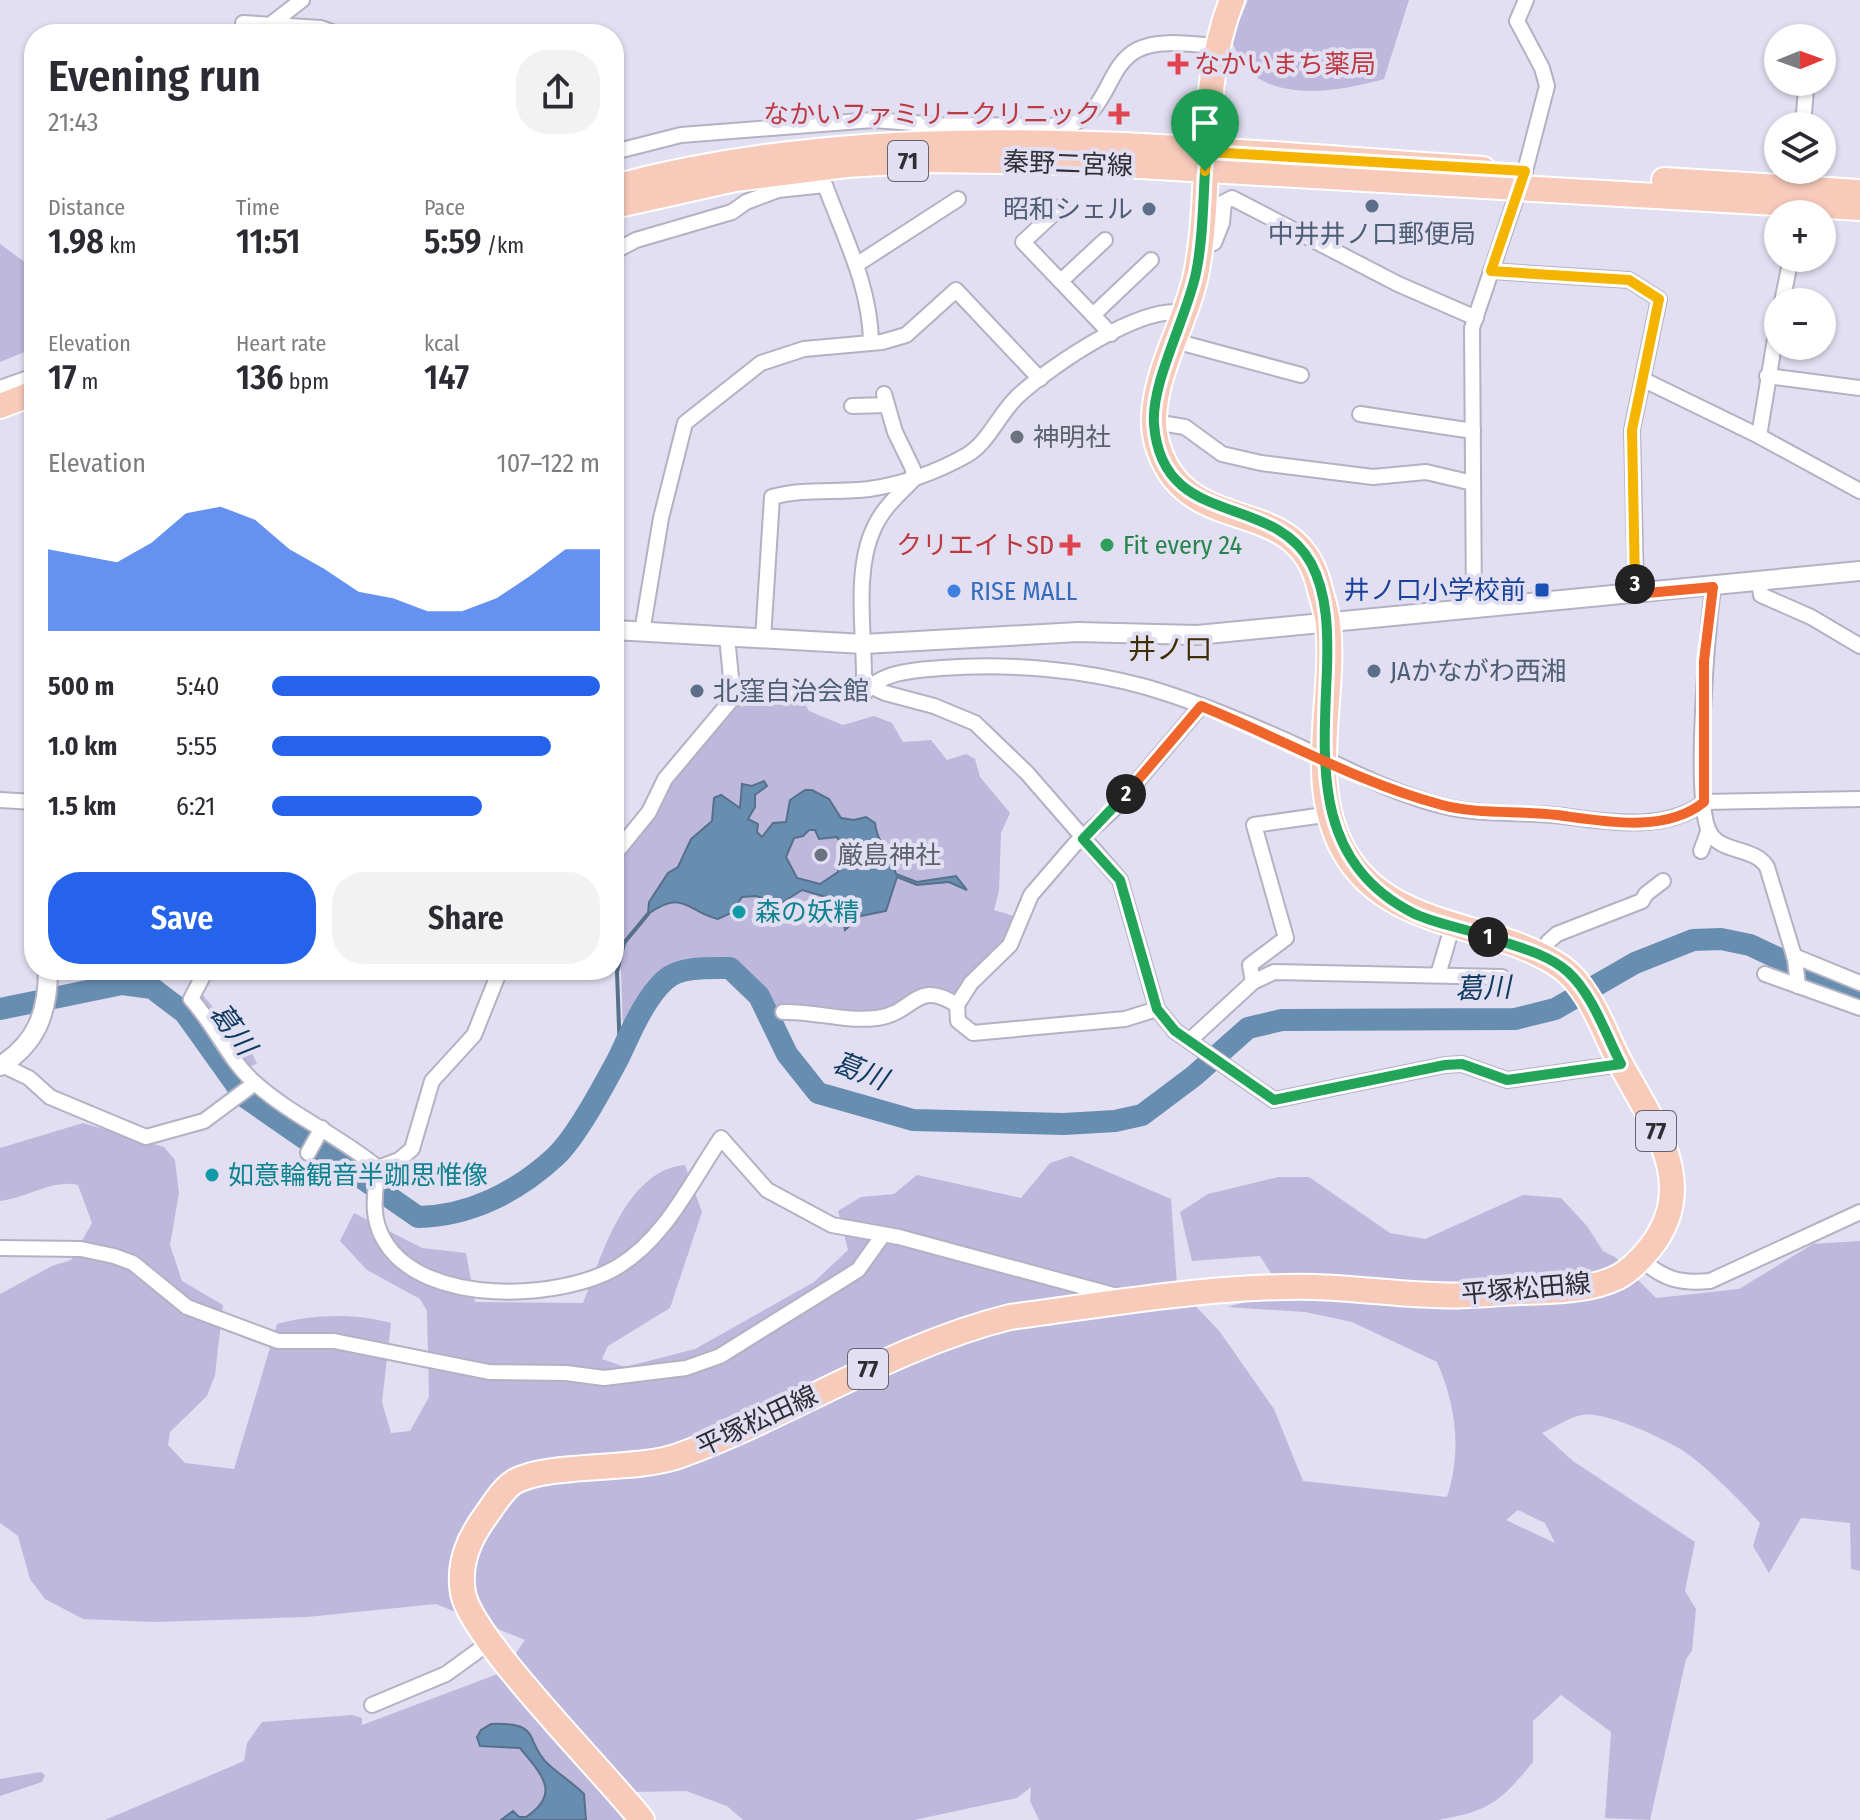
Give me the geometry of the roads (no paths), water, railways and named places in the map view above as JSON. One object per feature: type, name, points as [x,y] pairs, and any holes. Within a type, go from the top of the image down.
[{"type":"main road","name":"平塚松田線","points":[[642,1820],[490,1642],[463,1595],[462,1567],[471,1535],[514,1482],[539,1475],[669,1460],[898,1354],[971,1327],[1010,1317],[1133,1301],[1312,1287],[1440,1296],[1555,1291],[1611,1281],[1641,1259],[1669,1219],[1673,1180],[1660,1139],[1576,981],[1542,956],[1453,924],[1415,914],[1365,877],[1345,851],[1331,814],[1323,758],[1328,624],[1316,574],[1300,546],[1266,523],[1207,504],[1185,490],[1167,467],[1154,422],[1156,397],[1185,313],[1200,248],[1218,46],[1232,0]]},
{"type":"main road","name":"秦野二宮線","points":[[624,185],[730,162],[913,143],[1070,144],[1206,161]]},
{"type":"main road","name":"秦野二宮線","points":[[624,204],[735,179],[916,160],[1206,161],[1797,194],[1860,192]]},
{"type":"main road","name":"秦野二宮線","points":[[1797,194],[1860,208]]},
{"type":"main road","points":[[3,408],[24,398]]},
{"type":"main road","points":[[3,408],[24,410]]},
{"type":"street","points":[[243,23],[271,24],[302,0]]},
{"type":"street","points":[[1474,609],[1472,328],[1522,179],[1547,86],[1542,68],[1517,21],[1526,0]]},
{"type":"street","points":[[624,149],[681,135],[873,120],[941,125],[1067,126],[1085,121],[1135,51],[1154,44],[1218,46]]},
{"type":"street","points":[[624,246],[636,240],[732,212],[746,202],[778,190],[825,185],[870,311],[871,342]]},
{"type":"street","points":[[1200,248],[1214,243],[1222,223],[1224,202],[1232,198],[1398,284],[1476,318]]},
{"type":"street","points":[[856,265],[958,199]]},
{"type":"street","points":[[1062,206],[1023,242],[1111,334]]},
{"type":"street","points":[[1061,281],[1105,240]]},
{"type":"street","points":[[1093,315],[1151,260]]},
{"type":"street","points":[[1491,271],[1629,280],[1659,299],[1632,430],[1636,594]]},
{"type":"street","points":[[642,632],[661,518],[685,423],[761,363],[777,356],[906,335],[956,290],[1040,379]]},
{"type":"street","points":[[763,639],[772,497],[800,490],[868,489],[913,480],[971,453],[1018,396],[1082,346],[1165,312],[1185,313]]},
{"type":"street","points":[[1175,341],[1301,375]]},
{"type":"street","points":[[1759,436],[1770,360]]},
{"type":"street","points":[[1767,376],[1860,388]]},
{"type":"street","points":[[1644,380],[1759,436],[1860,491]]},
{"type":"street","points":[[3,408],[24,386]]},
{"type":"street","points":[[852,406],[886,399],[895,432],[913,469],[913,480],[885,509],[873,529],[864,584],[864,676],[870,686],[975,723],[1027,773],[1120,880],[1157,1009],[1175,1031],[1274,1100],[1445,1065],[1462,1064],[1507,1080],[1621,1064]]},
{"type":"street","points":[[1360,414],[1473,431]]},
{"type":"street","points":[[1154,422],[1185,427],[1222,454],[1261,463],[1373,477],[1426,472],[1473,483]]},
{"type":"street","points":[[624,631],[864,644],[1078,632],[1197,635],[1860,571]]},
{"type":"street","points":[[1759,581],[1761,595],[1811,617],[1860,646]]},
{"type":"street","points":[[1701,851],[1708,832],[1704,802],[1704,661],[1713,587]]},
{"type":"street","points":[[624,843],[649,812],[665,779],[733,698],[727,637]]},
{"type":"street","points":[[733,698],[864,694],[870,686],[910,670],[1029,668],[1145,687],[1201,706],[1394,790],[1443,806],[1483,813],[1552,815],[1604,822],[1660,820],[1694,811],[1704,802],[1860,799]]},
{"type":"street","points":[[1157,1009],[1125,1019],[973,1033],[958,1021],[957,1005],[971,983],[1010,945],[1031,895],[1112,811],[1201,706]]},
{"type":"street","points":[[0,800],[24,801]]},
{"type":"street","points":[[1253,982],[1246,960],[1286,938],[1254,825],[1331,814]]},
{"type":"street","points":[[1708,832],[1716,840],[1764,862],[1794,958],[1797,984]]},
{"type":"street","points":[[1542,956],[1548,942],[1557,934],[1642,901],[1663,881]]},
{"type":"street","points":[[1438,975],[1453,924]]},
{"type":"street","points":[[1794,958],[1860,983]]},
{"type":"street","points":[[1189,1041],[1253,982],[1274,972],[1502,977]]},
{"type":"street","points":[[1765,974],[1860,1008]]},
{"type":"street","points":[[48,980],[43,1015],[37,1030],[19,1052],[1,1065],[29,1078],[50,1097],[146,1137],[204,1121],[253,1084]]},
{"type":"street","points":[[201,980],[191,999],[253,1084],[322,1128],[377,1173]]},
{"type":"street","points":[[377,1173],[399,1160],[417,1141],[432,1081],[474,1035],[496,980]]},
{"type":"street","points":[[783,1012],[804,1011],[829,1019],[880,1018],[926,993],[936,993],[957,1005]]},
{"type":"street","points":[[308,1153],[322,1128]]},
{"type":"street","points":[[377,1173],[375,1218],[383,1239],[393,1252],[422,1272],[474,1289],[543,1292],[594,1279],[645,1246],[721,1138],[767,1190],[832,1225],[883,1235],[1133,1301]]},
{"type":"street","points":[[1641,1259],[1665,1278],[1693,1283],[1710,1281],[1860,1212]]},
{"type":"street","points":[[0,1248],[81,1249],[114,1256],[133,1263],[187,1307],[278,1341],[334,1341],[489,1372],[566,1373],[604,1378],[686,1368],[720,1356],[858,1270],[883,1235]]},
{"type":"street","points":[[372,1705],[446,1674],[490,1642]]},
{"type":"water","points":[[764,781],[767,786],[755,795],[755,807],[748,819],[758,824],[757,832],[762,837],[773,823],[786,822],[790,800],[805,790],[812,790],[829,799],[841,818],[854,820],[866,817],[875,823],[896,874],[917,882],[956,876],[967,890],[949,882],[917,885],[897,877],[886,911],[861,916],[845,930],[841,905],[833,899],[802,890],[780,904],[756,896],[742,897],[731,913],[718,919],[678,902],[660,906],[648,914],[649,902],[668,873],[678,867],[691,839],[712,821],[714,798],[721,795],[740,808],[742,784],[752,786]],"holes":[[[815,830],[819,839],[837,837],[842,846],[838,872],[820,884],[797,878],[786,857],[794,838]]]},
{"type":"water","points":[[491,1724],[508,1724],[526,1730],[549,1765],[584,1794],[586,1820],[501,1820],[513,1811],[519,1817],[526,1817],[543,1800],[545,1791],[541,1775],[520,1748],[480,1746],[477,1737],[481,1730]]},
{"type":"waterway","points":[[624,943],[648,914]]},
{"type":"waterway","name":"葛川","points":[[0,1009],[122,984],[152,988],[185,1013],[245,1097],[418,1217],[456,1212],[492,1200],[525,1181],[555,1157],[589,1111],[650,997],[671,975],[687,970],[730,968],[759,996],[787,1054],[818,1093],[913,1120],[1064,1124],[1115,1121],[1142,1115],[1194,1076],[1248,1028],[1282,1020],[1515,1019],[1555,1009],[1635,963],[1693,940],[1721,939],[1750,945],[1860,997]]},
{"type":"waterway","points":[[617,980],[620,1054]]},
{"type":"place","name":"なかいまち薬局","points":[[1178,64]]},
{"type":"place","name":"なかいファミリークリニック","points":[[1119,114]]},
{"type":"place","name":"中井井ノ口郵便局","points":[[1372,206]]},
{"type":"place","name":"昭和シェル","points":[[1149,209]]},
{"type":"place","name":"神明社","points":[[1017,437]]},
{"type":"place","name":"クリエイトSD","points":[[1070,545]]},
{"type":"place","name":"Fit every 24","points":[[1107,545]]},
{"type":"place","name":"井ノ口小学校前","points":[[1542,590]]},
{"type":"place","name":"RISE MALL","points":[[954,591]]},
{"type":"place","name":"JAかながわ西湘","points":[[1374,671]]},
{"type":"place","name":"北窪自治会館","points":[[697,691]]},
{"type":"place","name":"厳島神社","points":[[821,855]]},
{"type":"place","name":"森の妖精","points":[[739,912]]},
{"type":"place","name":"如意輪観音半跏思惟像","points":[[212,1175]]},
{"type":"district","name":"井ノ口","points":[[1170,649]]}]
